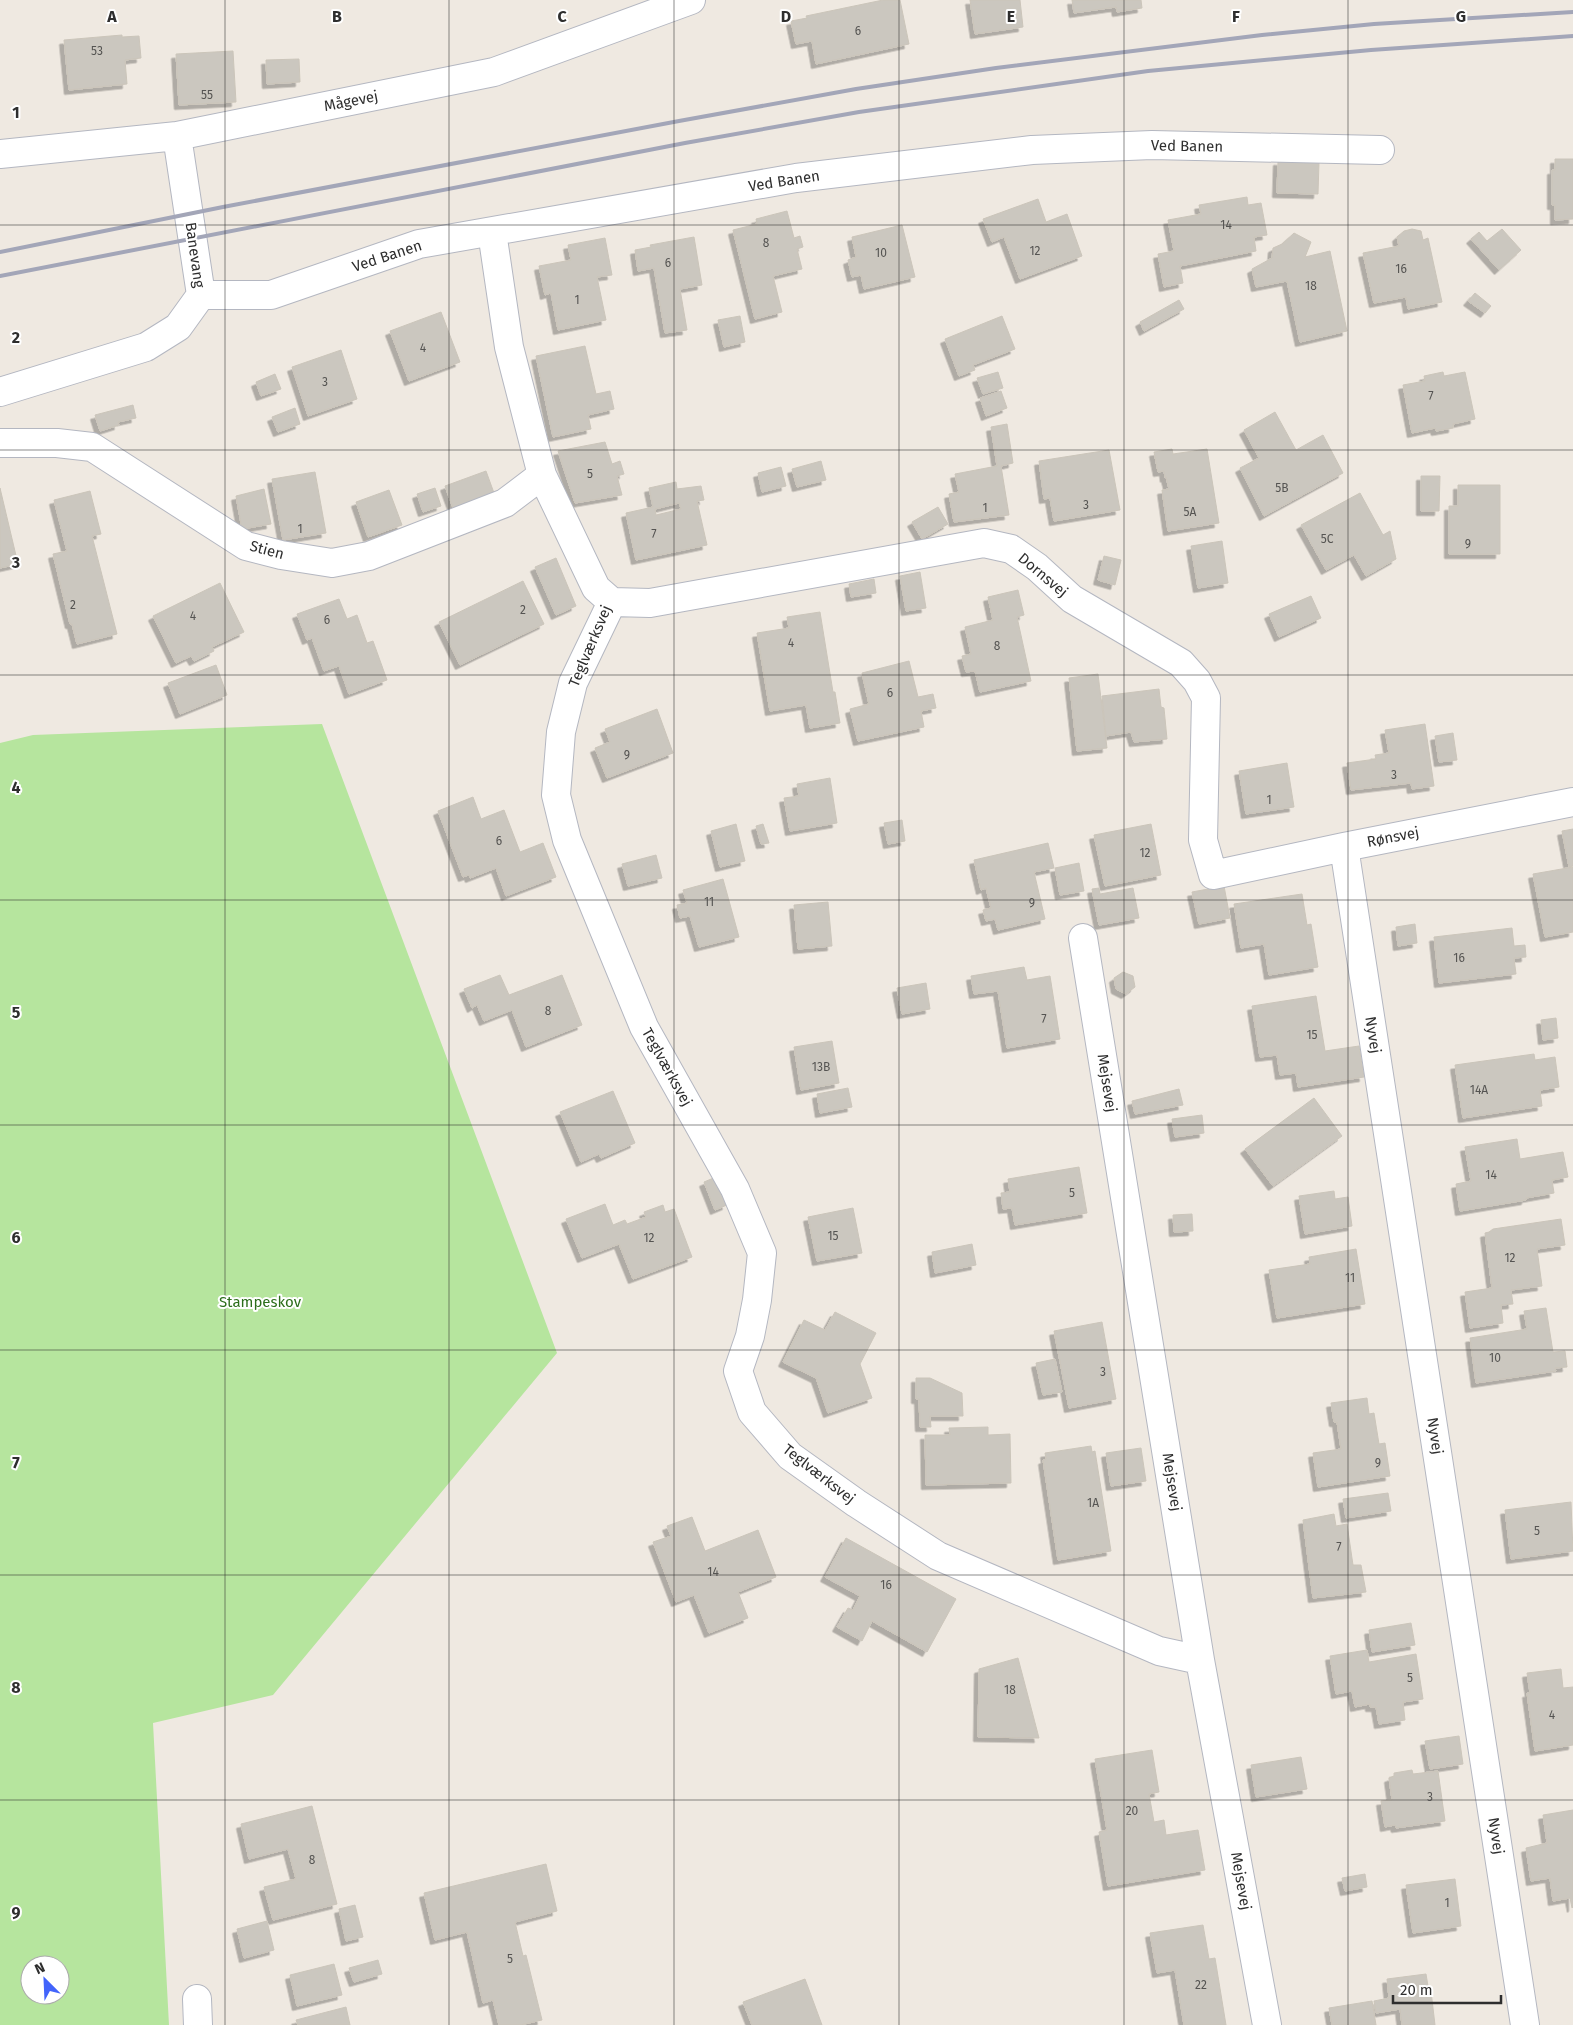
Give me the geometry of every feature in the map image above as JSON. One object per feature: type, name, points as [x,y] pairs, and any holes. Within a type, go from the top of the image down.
[{"type":"street","name":"Mågevej","points":[[0,154],[177,136],[494,72],[691,0]]},
{"type":"street","name":"Banevang","points":[[0,392],[146,347],[178,327],[201,295],[177,136]]},
{"type":"street","name":"Ved Banen","points":[[201,295],[271,295],[419,244],[796,178],[1032,150],[1152,146],[1380,150]]},
{"type":"street","name":"Teglværksvej","points":[[492,232],[509,347],[542,475],[596,588],[612,602],[573,683],[561,732],[556,795],[567,840],[644,1027],[735,1189],[762,1253],[750,1336],[738,1371],[752,1412],[790,1456],[856,1503],[938,1556],[1159,1651],[1200,1660]]},
{"type":"street","name":"Stien","points":[[0,443],[57,442],[92,446],[246,546],[281,555],[332,563],[369,556],[505,503],[542,475]]},
{"type":"street","name":"Dornsvej","points":[[612,602],[650,603],[984,543],[1011,549],[1037,567],[1072,599],[1181,663],[1197,681],[1206,698],[1203,840],[1213,875]]},
{"type":"street","name":"Rønsvej","points":[[1213,875],[1344,846],[1573,802]]},
{"type":"street","name":"Nyvej","points":[[1344,846],[1525,2025]]},
{"type":"street","name":"Mejsevej","points":[[1083,938],[1200,1660],[1267,2025]]},
{"type":"green space","name":"Stampeskov","points":[[322,724],[557,1353],[273,1695],[153,1723],[169,2025],[0,2025],[0,743],[33,735]]},
{"type":"building","points":[[883,0],[900,0],[909,44],[816,64],[812,41],[796,44],[791,21],[807,18],[806,16]]},
{"type":"building","points":[[970,0],[1020,0],[1023,27],[975,34]]},
{"type":"building","points":[[1072,0],[1141,0],[1142,8],[1117,12],[1116,7],[1074,13]]},
{"type":"building","points":[[122,35],[122,37],[139,36],[141,58],[125,60],[127,84],[69,90],[64,40]]},
{"type":"building","points":[[233,51],[236,102],[179,105],[176,54]]},
{"type":"building","points":[[299,59],[300,82],[267,84],[266,60]]},
{"type":"building","points":[[1555,159],[1573,159],[1573,219],[1555,220],[1555,205],[1552,205],[1552,170],[1555,170]]},
{"type":"building","points":[[1278,161],[1319,162],[1318,194],[1277,193]]},
{"type":"building","points":[[1247,197],[1248,205],[1261,203],[1267,235],[1254,237],[1256,251],[1180,266],[1183,283],[1164,287],[1158,254],[1174,251],[1168,220],[1201,214],[1199,205]]},
{"type":"building","points":[[1038,199],[1046,222],[1067,214],[1082,256],[1020,279],[1004,237],[992,242],[983,219]]},
{"type":"building","points":[[787,211],[794,238],[800,236],[803,247],[797,249],[802,269],[773,276],[782,312],[755,319],[733,230],[757,224],[756,219]]},
{"type":"building","points":[[902,225],[915,277],[864,289],[861,275],[852,277],[848,260],[856,257],[852,237]]},
{"type":"building","points":[[1412,229],[1421,231],[1423,240],[1428,238],[1442,302],[1408,309],[1406,297],[1374,303],[1363,253],[1399,246],[1397,237],[1404,231]]},
{"type":"building","points":[[1502,229],[1521,250],[1499,270],[1471,239],[1479,232],[1487,241]]},
{"type":"building","points":[[1294,233],[1311,242],[1305,257],[1330,251],[1347,331],[1300,342],[1287,281],[1256,287],[1252,269],[1272,258],[1273,248],[1282,244]]},
{"type":"building","points":[[694,237],[702,285],[680,289],[687,330],[665,333],[654,268],[638,271],[635,250],[651,247],[650,245]]},
{"type":"building","points":[[605,238],[612,275],[597,277],[606,320],[558,330],[551,293],[545,295],[539,266],[571,260],[568,245]]},
{"type":"building","points":[[1475,293],[1491,306],[1485,313],[1468,301]]},
{"type":"building","points":[[1179,300],[1184,309],[1144,331],[1140,322]]},
{"type":"building","points":[[441,312],[460,362],[409,381],[390,331]]},
{"type":"building","points":[[740,316],[745,342],[724,347],[718,320]]},
{"type":"building","points":[[1002,316],[1015,349],[973,365],[975,370],[959,376],[945,339]]},
{"type":"building","points":[[585,346],[596,394],[610,391],[614,409],[588,415],[591,429],[553,437],[536,356]]},
{"type":"building","points":[[341,350],[357,399],[308,416],[292,367]]},
{"type":"building","points":[[998,372],[1003,388],[983,394],[977,378]]},
{"type":"building","points":[[1443,372],[1444,376],[1465,372],[1475,419],[1453,424],[1453,428],[1436,431],[1435,428],[1412,433],[1403,385],[1425,381],[1424,376]]},
{"type":"building","points":[[275,374],[281,389],[261,396],[256,382]]},
{"type":"building","points":[[1001,391],[1007,408],[986,416],[980,398]]},
{"type":"building","points":[[133,405],[136,418],[118,422],[119,425],[100,431],[95,415]]},
{"type":"building","points":[[295,408],[300,424],[278,432],[272,417]]},
{"type":"building","points":[[1275,412],[1296,450],[1323,435],[1343,473],[1264,516],[1240,468],[1259,458],[1244,430]]},
{"type":"building","points":[[1007,424],[1013,463],[1001,466],[1009,515],[954,522],[949,494],[959,492],[955,474],[997,466],[991,427]]},
{"type":"building","points":[[605,442],[612,464],[620,461],[624,474],[617,476],[622,495],[575,503],[558,451]]},
{"type":"building","points":[[1172,449],[1173,454],[1207,449],[1219,523],[1168,531],[1162,490],[1169,489],[1164,471],[1158,472],[1154,452]]},
{"type":"building","points":[[1109,450],[1120,510],[1054,521],[1050,498],[1044,499],[1039,461]]},
{"type":"building","points":[[821,461],[826,480],[797,487],[792,469]]},
{"type":"building","points":[[781,467],[786,486],[762,492],[758,473]]},
{"type":"building","points":[[486,471],[494,493],[453,508],[445,486]]},
{"type":"building","points":[[315,472],[326,533],[283,540],[272,479]]},
{"type":"building","points":[[1421,476],[1440,476],[1439,511],[1421,511]]},
{"type":"building","points":[[676,482],[677,489],[701,486],[704,500],[697,501],[707,545],[636,560],[626,513],[653,507],[649,488]],"holes":[[[679,503],[681,509],[656,515],[655,509]]]},
{"type":"building","points":[[1458,485],[1500,485],[1500,554],[1449,554],[1449,506],[1458,506]]},
{"type":"building","points":[[0,488],[18,564],[0,568]]},
{"type":"building","points":[[435,488],[441,506],[423,512],[417,494]]},
{"type":"building","points":[[264,489],[271,524],[242,529],[236,496]]},
{"type":"building","points":[[389,490],[402,525],[368,537],[356,502]]},
{"type":"building","points":[[90,491],[101,534],[92,536],[117,634],[77,644],[72,624],[70,624],[53,554],[67,551],[54,500]]},
{"type":"building","points":[[1360,493],[1383,535],[1390,531],[1396,559],[1366,576],[1354,555],[1326,570],[1301,525]]},
{"type":"building","points":[[938,507],[948,524],[922,539],[912,522]]},
{"type":"building","points":[[1222,541],[1228,583],[1198,588],[1191,546]]},
{"type":"building","points":[[1104,556],[1121,560],[1115,585],[1098,580]]},
{"type":"building","points":[[556,558],[576,606],[556,615],[535,567]]},
{"type":"building","points":[[920,572],[926,608],[906,611],[900,576]]},
{"type":"building","points":[[874,579],[876,593],[851,597],[849,584]]},
{"type":"building","points":[[523,581],[544,624],[460,665],[439,622]]},
{"type":"building","points":[[220,583],[244,632],[212,647],[214,651],[194,661],[191,656],[176,663],[153,616]]},
{"type":"building","points":[[1018,590],[1024,615],[1017,617],[1031,681],[980,692],[975,671],[966,672],[962,656],[971,654],[965,627],[993,620],[988,597]]},
{"type":"building","points":[[1311,596],[1321,618],[1279,637],[1269,614]]},
{"type":"building","points":[[339,599],[347,619],[357,615],[367,643],[373,641],[387,680],[349,694],[339,666],[324,671],[312,638],[307,640],[297,614]]},
{"type":"building","points":[[820,612],[840,723],[810,728],[806,705],[770,711],[757,633],[789,628],[787,617]]},
{"type":"building","points":[[909,661],[918,697],[933,694],[936,708],[921,711],[924,727],[858,741],[850,709],[869,704],[862,673]]},
{"type":"building","points":[[216,665],[227,695],[180,714],[168,683]]},
{"type":"building","points":[[1098,674],[1107,748],[1077,751],[1069,678]]},
{"type":"building","points":[[1159,689],[1161,707],[1164,708],[1167,739],[1134,742],[1131,732],[1106,736],[1102,696]]},
{"type":"building","points":[[657,709],[673,753],[607,778],[595,748],[610,742],[605,729]]},
{"type":"building","points":[[1425,724],[1434,786],[1412,789],[1411,783],[1351,790],[1347,763],[1376,759],[1375,755],[1389,753],[1385,730]]},
{"type":"building","points":[[1453,733],[1457,760],[1439,762],[1435,736]]},
{"type":"building","points":[[1287,763],[1294,807],[1246,814],[1239,771]]},
{"type":"building","points":[[830,778],[837,823],[790,831],[784,798],[799,796],[797,784]]},
{"type":"building","points":[[473,797],[481,819],[504,810],[520,852],[543,843],[556,877],[506,896],[496,868],[470,878],[469,875],[463,877],[438,811]]},
{"type":"building","points":[[902,820],[905,841],[888,844],[884,823]]},
{"type":"building","points":[[736,824],[745,861],[720,867],[711,831]]},
{"type":"building","points":[[763,824],[769,843],[761,844],[756,826]]},
{"type":"building","points":[[1151,824],[1161,875],[1105,886],[1094,835]]},
{"type":"building","points":[[1573,829],[1573,866],[1569,867],[1562,831]]},
{"type":"building","points":[[1048,843],[1054,868],[1034,872],[1045,919],[998,930],[995,919],[986,921],[983,910],[991,908],[986,888],[981,890],[974,860]]},
{"type":"building","points":[[656,855],[662,878],[628,886],[622,864]]},
{"type":"building","points":[[1079,863],[1084,891],[1060,895],[1055,868]]},
{"type":"building","points":[[1573,867],[1573,932],[1545,937],[1533,874]]},
{"type":"building","points":[[723,879],[739,937],[699,947],[690,916],[680,918],[677,905],[687,903],[683,890]]},
{"type":"building","points":[[1224,886],[1230,918],[1199,924],[1192,892]]},
{"type":"building","points":[[1099,888],[1100,894],[1133,888],[1139,918],[1099,925],[1092,889]]},
{"type":"building","points":[[1302,894],[1307,925],[1311,924],[1318,967],[1269,975],[1264,944],[1241,948],[1234,904]]},
{"type":"building","points":[[828,902],[832,946],[798,949],[794,905]]},
{"type":"building","points":[[1415,924],[1417,943],[1398,946],[1396,927]]},
{"type":"building","points":[[1512,928],[1514,946],[1525,945],[1526,957],[1514,958],[1516,974],[1439,983],[1434,937]]},
{"type":"building","points":[[1024,967],[1027,980],[1050,976],[1060,1039],[1007,1048],[998,991],[974,994],[971,976]]},
{"type":"building","points":[[1123,972],[1133,976],[1135,987],[1126,994],[1116,989],[1114,978]]},
{"type":"building","points":[[500,975],[509,995],[562,975],[582,1025],[526,1047],[512,1010],[484,1021],[477,1005],[472,1008],[464,989]]},
{"type":"building","points":[[926,983],[930,1009],[902,1014],[897,988]]},
{"type":"building","points":[[1316,996],[1325,1051],[1359,1046],[1364,1077],[1298,1087],[1296,1073],[1280,1075],[1277,1055],[1260,1057],[1252,1006]]},
{"type":"building","points":[[1556,1018],[1558,1038],[1543,1040],[1541,1020]]},
{"type":"building","points":[[832,1041],[839,1083],[801,1090],[794,1047]]},
{"type":"building","points":[[1534,1054],[1535,1060],[1555,1057],[1559,1087],[1540,1090],[1542,1106],[1463,1118],[1455,1065]]},
{"type":"building","points":[[848,1088],[852,1107],[820,1113],[817,1094]]},
{"type":"building","points":[[1179,1089],[1183,1105],[1135,1114],[1132,1101]]},
{"type":"building","points":[[613,1091],[635,1143],[601,1158],[599,1154],[581,1162],[560,1112]]},
{"type":"building","points":[[1314,1098],[1342,1136],[1273,1186],[1245,1149]]},
{"type":"building","points":[[1202,1115],[1204,1133],[1175,1137],[1172,1119]]},
{"type":"building","points":[[1517,1139],[1520,1159],[1563,1152],[1568,1177],[1552,1180],[1554,1193],[1526,1198],[1526,1200],[1460,1211],[1456,1184],[1471,1181],[1465,1147]]},
{"type":"building","points":[[1079,1167],[1087,1213],[1015,1225],[1012,1208],[1003,1209],[1001,1193],[1010,1192],[1008,1179]]},
{"type":"building","points":[[716,1177],[727,1205],[715,1210],[704,1182]]},
{"type":"building","points":[[1334,1191],[1335,1199],[1348,1197],[1352,1226],[1305,1234],[1299,1196]]},
{"type":"building","points":[[605,1204],[613,1225],[625,1220],[627,1224],[646,1217],[644,1212],[663,1205],[665,1212],[674,1209],[692,1257],[633,1279],[619,1244],[582,1258],[566,1219]]},
{"type":"building","points":[[853,1208],[862,1253],[817,1261],[808,1217]]},
{"type":"building","points":[[1192,1214],[1193,1231],[1174,1232],[1173,1215]]},
{"type":"building","points":[[1561,1219],[1565,1245],[1537,1249],[1542,1286],[1511,1290],[1513,1304],[1501,1305],[1503,1323],[1470,1328],[1465,1292],[1492,1288],[1485,1233],[1493,1229]]},
{"type":"building","points":[[972,1244],[976,1265],[935,1273],[932,1252]]},
{"type":"building","points":[[1356,1249],[1365,1304],[1277,1318],[1269,1270],[1310,1264],[1309,1257]]},
{"type":"building","points":[[1546,1308],[1553,1352],[1565,1351],[1567,1367],[1555,1368],[1556,1371],[1476,1383],[1470,1338],[1527,1329],[1524,1311]]},
{"type":"building","points":[[835,1312],[876,1333],[860,1364],[872,1398],[828,1413],[816,1378],[783,1362],[804,1320],[825,1330]]},
{"type":"building","points":[[1102,1322],[1116,1399],[1069,1408],[1054,1331]]},
{"type":"building","points":[[1055,1359],[1062,1392],[1043,1395],[1036,1363]]},
{"type":"building","points":[[916,1378],[930,1378],[962,1393],[963,1416],[930,1416],[931,1427],[920,1427],[919,1399],[916,1399]]},
{"type":"building","points":[[1367,1398],[1369,1414],[1374,1413],[1379,1444],[1385,1443],[1390,1476],[1318,1487],[1313,1453],[1341,1449],[1337,1422],[1334,1422],[1331,1403]]},
{"type":"building","points":[[988,1427],[988,1435],[1010,1434],[1011,1483],[926,1485],[925,1435],[950,1435],[949,1428]]},
{"type":"building","points":[[1091,1446],[1092,1452],[1095,1451],[1111,1551],[1058,1560],[1043,1460],[1046,1459],[1045,1453]]},
{"type":"building","points":[[1141,1448],[1146,1481],[1111,1486],[1106,1453]]},
{"type":"building","points":[[1388,1493],[1391,1511],[1346,1518],[1343,1499]]},
{"type":"building","points":[[1571,1502],[1573,1551],[1511,1559],[1505,1510]]},
{"type":"building","points":[[1334,1514],[1336,1526],[1347,1524],[1353,1565],[1361,1565],[1366,1592],[1313,1598],[1303,1520]]},
{"type":"building","points":[[692,1517],[705,1551],[758,1530],[776,1577],[738,1592],[748,1618],[709,1633],[694,1595],[676,1602],[653,1542],[671,1536],[667,1526]]},
{"type":"building","points":[[846,1538],[956,1599],[927,1652],[872,1621],[862,1641],[837,1627],[848,1608],[853,1610],[860,1596],[825,1577]]},
{"type":"building","points":[[1411,1623],[1415,1645],[1372,1652],[1369,1630]]},
{"type":"building","points":[[1367,1650],[1369,1662],[1416,1654],[1423,1699],[1403,1702],[1405,1720],[1379,1724],[1376,1707],[1370,1707],[1370,1704],[1355,1707],[1352,1691],[1336,1694],[1330,1656]]},
{"type":"building","points":[[1018,1658],[1039,1738],[978,1737],[979,1669]]},
{"type":"building","points":[[1561,1669],[1563,1688],[1573,1687],[1573,1745],[1535,1751],[1527,1693],[1530,1693],[1527,1673]]},
{"type":"building","points":[[1459,1736],[1463,1764],[1430,1769],[1425,1741]]},
{"type":"building","points":[[1152,1750],[1159,1792],[1149,1794],[1154,1822],[1164,1820],[1166,1835],[1198,1830],[1205,1870],[1108,1886],[1099,1832],[1107,1830],[1095,1759]]},
{"type":"building","points":[[1301,1757],[1307,1789],[1256,1797],[1251,1765]]},
{"type":"building","points":[[1412,1770],[1413,1774],[1438,1771],[1445,1821],[1396,1828],[1395,1825],[1385,1827],[1381,1801],[1392,1800],[1389,1778],[1394,1776],[1394,1773]]},
{"type":"building","points":[[312,1806],[337,1904],[273,1920],[264,1887],[296,1879],[288,1849],[249,1859],[241,1824]]},
{"type":"building","points":[[1573,1810],[1572,1908],[1570,1898],[1553,1901],[1550,1878],[1531,1881],[1526,1848],[1547,1843],[1543,1815]]},
{"type":"building","points":[[546,1864],[557,1911],[515,1922],[523,1956],[526,1955],[542,2020],[520,2025],[499,2025],[493,2000],[483,2003],[467,1932],[435,1940],[424,1893]]},
{"type":"building","points":[[1365,1874],[1367,1887],[1345,1891],[1342,1878]]},
{"type":"building","points":[[1455,1879],[1461,1926],[1413,1933],[1406,1885]]},
{"type":"building","points":[[355,1905],[363,1937],[346,1941],[339,1909]]},
{"type":"building","points":[[267,1921],[274,1950],[244,1958],[237,1929]]},
{"type":"building","points":[[1203,1925],[1209,1959],[1215,1958],[1226,2025],[1184,2025],[1175,1970],[1157,1973],[1150,1933]]},
{"type":"building","points":[[378,1960],[382,1974],[354,1982],[349,1968]]},
{"type":"building","points":[[334,1964],[342,1995],[297,2006],[290,1975]]},
{"type":"building","points":[[1426,1974],[1429,1992],[1431,1991],[1435,2025],[1402,2025],[1400,2009],[1376,2013],[1374,2001],[1389,1998],[1387,1979]]},
{"type":"building","points":[[805,1979],[822,2025],[752,2025],[743,2002]]},
{"type":"building","points":[[1372,2001],[1376,2025],[1332,2025],[1329,2008]]},
{"type":"building","points":[[346,2007],[350,2025],[298,2025],[296,2020]]},
{"type":"railway","points":[[0,252],[223,207],[856,89],[996,68],[1262,35],[1374,24],[1573,12]]},
{"type":"railway","points":[[0,276],[685,143],[859,112],[1148,71],[1371,50],[1573,36]]}]
